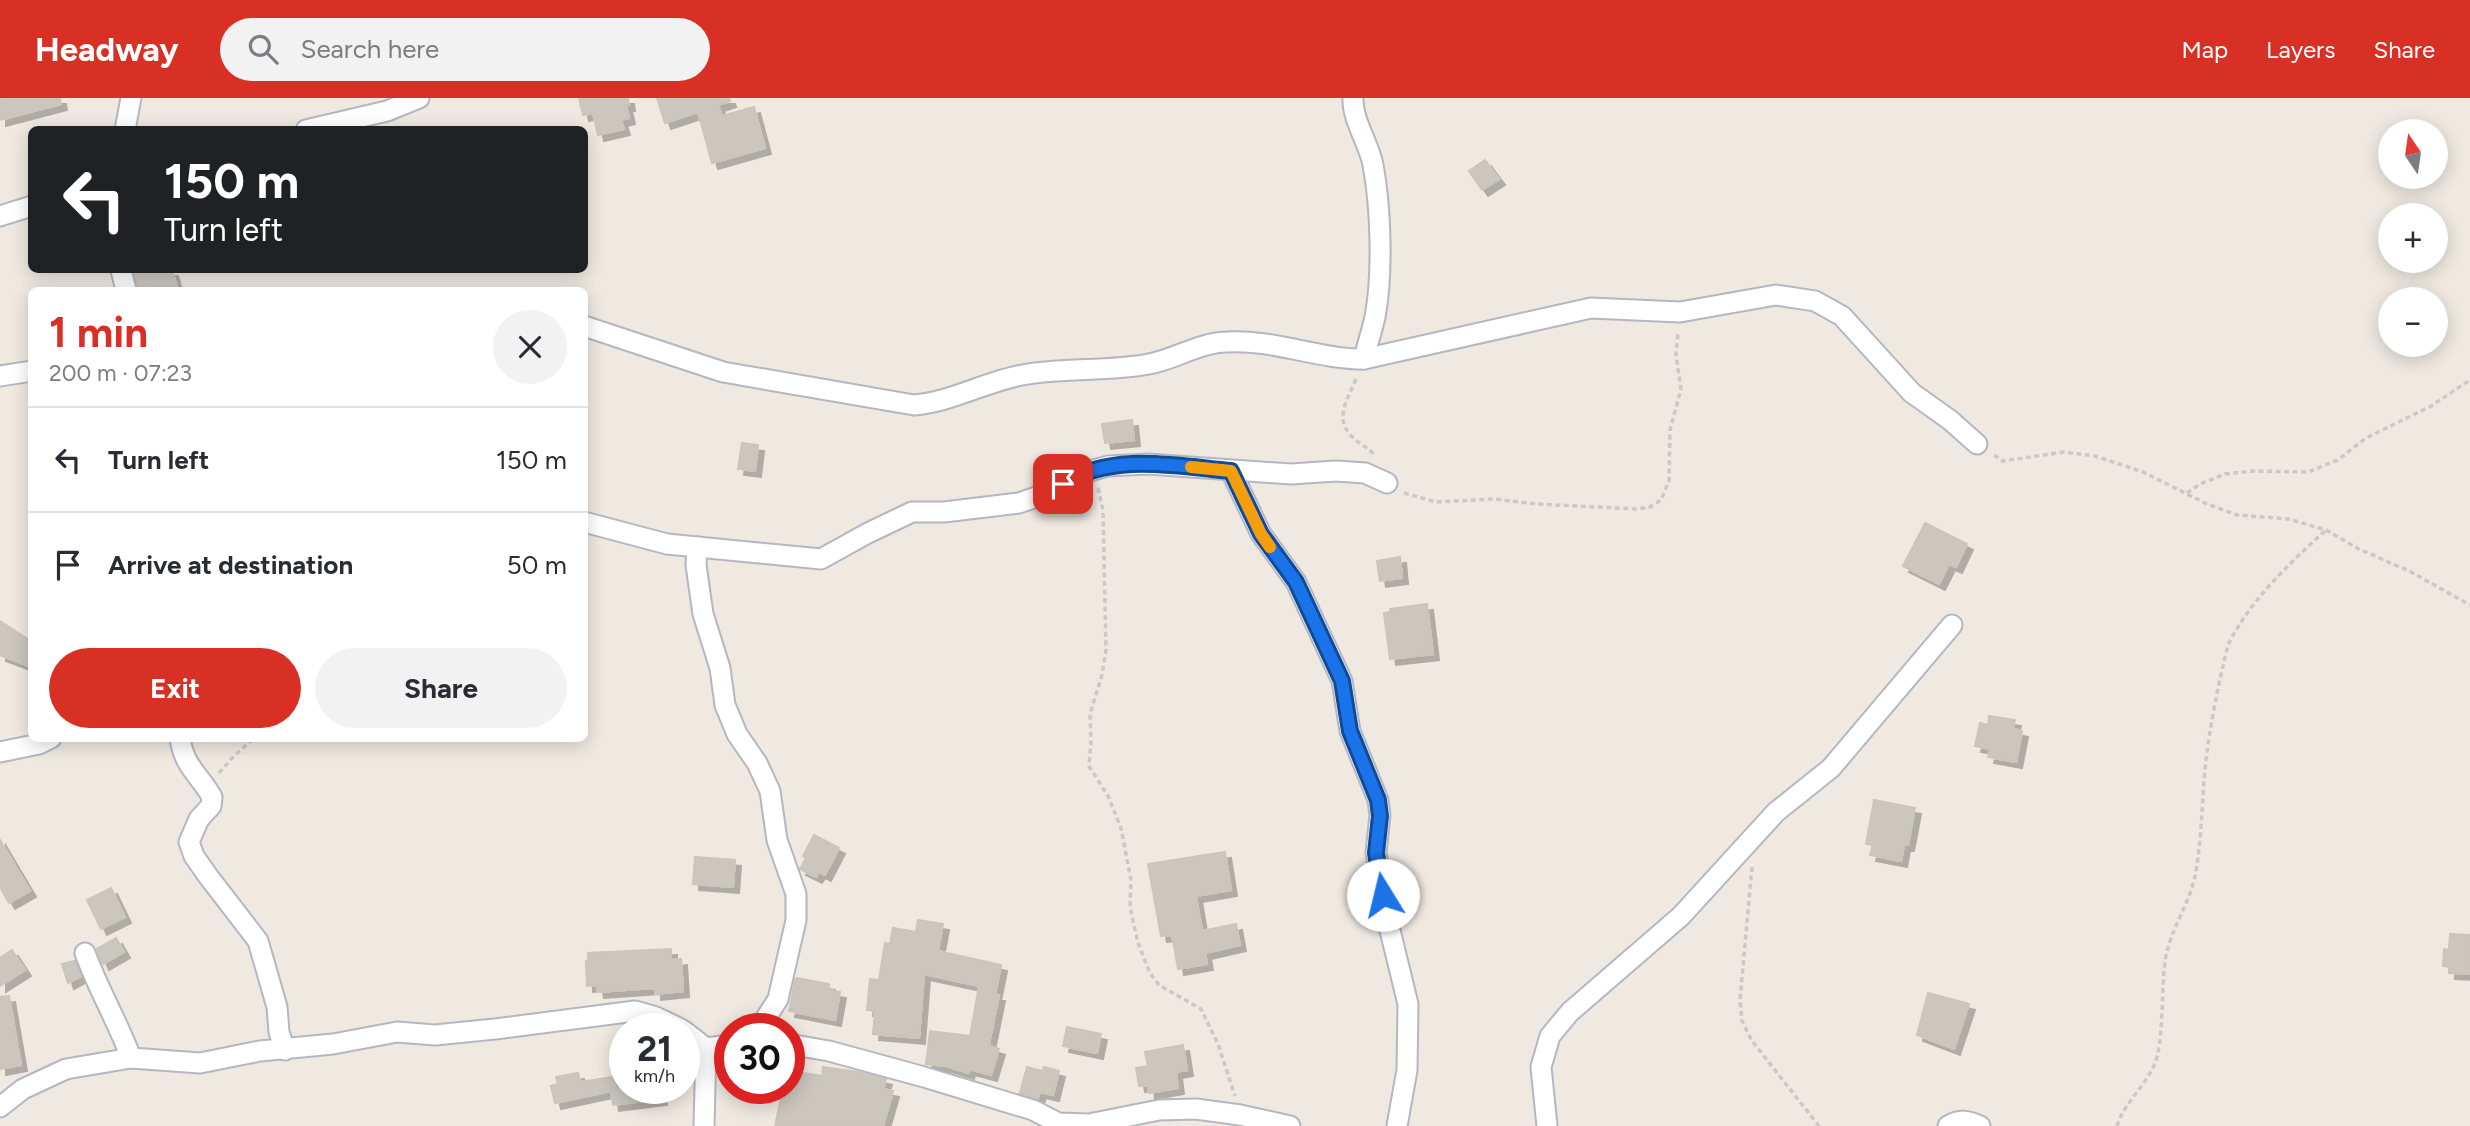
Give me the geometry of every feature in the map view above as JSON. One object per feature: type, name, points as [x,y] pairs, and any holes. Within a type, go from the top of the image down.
[{"type":"street","points":[[126,126],[131,98]]},
{"type":"street","points":[[323,126],[387,111],[419,98]]},
{"type":"street","points":[[1353,98],[1370,151],[1378,204],[1379,265],[1376,303],[1364,359]]},
{"type":"street","points":[[0,216],[28,207]]},
{"type":"street","points":[[588,327],[723,372],[914,405],[941,400],[1023,374],[1132,367],[1211,344],[1262,344],[1339,359],[1364,359],[1591,308],[1680,312],[1776,295],[1815,301],[1842,316],[1912,393],[1950,420],[1977,444]]},
{"type":"street","points":[[0,376],[28,372]]},
{"type":"street","points":[[588,523],[667,544],[821,559],[912,512],[944,512],[1020,503],[1048,493],[1079,474],[1108,466],[1148,464],[1291,474],[1336,471],[1364,473],[1387,483]]},
{"type":"street","points":[[1231,471],[1261,534],[1296,582],[1342,681],[1350,731],[1378,800],[1380,816],[1376,853],[1386,914],[1408,1004],[1407,1070],[1397,1126]]},
{"type":"street","points":[[697,547],[696,565],[703,614],[720,668],[725,705],[737,734],[757,763],[770,791],[777,840],[796,894],[796,920],[778,999],[770,1013]]},
{"type":"street","points":[[1547,1126],[1541,1067],[1550,1036],[1570,1012],[1681,916],[1776,812],[1831,768],[1952,625]]},
{"type":"street","points":[[0,752],[43,742]]},
{"type":"street","points":[[181,742],[186,762],[212,797],[211,806],[199,819],[189,842],[194,856],[258,941],[277,1007],[279,1032],[285,1050]]},
{"type":"street","points":[[85,953],[95,982],[120,1027],[131,1058]]},
{"type":"street","points":[[620,1013],[642,1013]]},
{"type":"street","points":[[0,1107],[23,1088],[66,1069],[131,1058],[200,1063],[260,1051],[285,1050],[397,1032],[435,1035],[609,1015]]},
{"type":"street","points":[[700,1043],[706,1048],[714,1047]]},
{"type":"street","points":[[805,1047],[924,1077],[1033,1110],[1058,1123],[1089,1124],[1159,1110],[1196,1109],[1290,1126]]},
{"type":"street","points":[[704,1126],[706,1048]]},
{"type":"street","points":[[1948,1126],[1960,1121],[1970,1121],[1980,1126]]},
{"type":"path","points":[[1364,359],[1342,418],[1348,432],[1373,452],[1387,483],[1409,496],[1436,502],[1494,499],[1537,504],[1636,509],[1650,507],[1661,500],[1669,481],[1670,430],[1681,389],[1676,355],[1680,312]]},
{"type":"path","points":[[2187,493],[2200,484],[2225,474],[2253,471],[2308,472],[2338,460],[2366,438],[2431,406],[2470,380]]},
{"type":"path","points":[[1977,444],[2003,461],[2064,452],[2095,456],[2143,472],[2237,515],[2289,519],[2326,530],[2470,605]]},
{"type":"path","points":[[1092,470],[1103,510],[1106,628],[1102,675],[1090,714],[1089,766],[1108,796],[1121,828],[1131,880],[1130,907],[1138,943],[1150,973],[1158,985],[1201,1009],[1218,1044],[1240,1115]]},
{"type":"path","points":[[2117,1126],[2157,1057],[2165,960],[2172,936],[2193,888],[2204,778],[2228,645],[2238,624],[2291,562],[2326,530]]},
{"type":"path","points":[[207,789],[232,758],[250,742]]},
{"type":"path","points":[[1757,833],[1740,1000],[1742,1021],[1752,1041],[1819,1126]]},
{"type":"building","points":[[0,98],[60,98],[61,104],[0,120]]},
{"type":"building","points":[[579,98],[628,98],[629,105],[626,105],[629,118],[621,120],[624,129],[598,135],[593,113],[583,115]]},
{"type":"building","points":[[657,98],[729,98],[730,101],[718,105],[722,116],[754,107],[765,148],[712,163],[698,112],[665,123]]},
{"type":"building","points":[[1485,160],[1499,179],[1482,190],[1469,171]]},
{"type":"building","points":[[135,273],[173,273],[177,287],[137,287]]},
{"type":"building","points":[[1132,420],[1134,440],[1105,443],[1102,424]]},
{"type":"building","points":[[742,443],[758,445],[755,471],[738,469]]},
{"type":"building","points":[[1925,523],[1967,544],[1956,567],[1949,564],[1939,584],[1903,566]]},
{"type":"building","points":[[1400,557],[1402,578],[1380,581],[1377,561]]},
{"type":"building","points":[[1427,604],[1433,654],[1390,659],[1384,613],[1391,612],[1390,609]]},
{"type":"building","points":[[0,621],[28,639],[28,666],[0,655]]},
{"type":"building","points":[[1989,716],[2015,720],[2013,729],[2022,731],[2016,762],[1988,757],[1990,749],[1975,746],[1980,723],[1988,725]]},
{"type":"building","points":[[1874,800],[1915,808],[1908,845],[1904,845],[1901,861],[1870,855],[1873,845],[1866,844]]},
{"type":"building","points":[[814,835],[839,848],[825,875],[819,872],[816,877],[800,869],[806,858],[803,856]]},
{"type":"building","points":[[0,840],[30,891],[9,903],[0,887]]},
{"type":"building","points":[[1225,852],[1231,890],[1196,896],[1202,931],[1236,924],[1240,945],[1205,953],[1207,964],[1178,969],[1172,935],[1161,936],[1148,864]]},
{"type":"building","points":[[695,857],[735,860],[733,887],[693,884]]},
{"type":"building","points":[[111,888],[125,917],[101,929],[87,900]]},
{"type":"building","points":[[918,920],[943,924],[938,951],[1001,965],[995,995],[999,995],[989,1044],[999,1049],[991,1075],[969,1069],[968,1073],[946,1066],[926,1064],[930,1031],[970,1036],[979,986],[924,974],[919,1038],[873,1034],[875,1011],[867,1010],[870,979],[879,980],[885,943],[890,944],[893,928],[916,932]]},
{"type":"building","points":[[2450,934],[2470,935],[2470,974],[2449,973],[2449,967],[2443,966],[2444,949],[2449,950]]},
{"type":"building","points":[[116,938],[124,952],[103,964],[97,949]]},
{"type":"building","points":[[671,949],[671,960],[681,959],[683,991],[655,994],[655,988],[598,992],[597,985],[587,986],[588,953]]},
{"type":"building","points":[[12,950],[25,970],[0,986],[0,958]]},
{"type":"building","points":[[75,961],[81,976],[68,983],[62,964]]},
{"type":"building","points":[[797,978],[829,984],[828,990],[840,992],[835,1020],[789,1011]]},
{"type":"building","points":[[1928,993],[1969,1004],[1954,1049],[1917,1035]]},
{"type":"building","points":[[9,996],[21,1065],[0,1069],[0,997]]},
{"type":"building","points":[[1067,1027],[1101,1034],[1097,1053],[1063,1046]]},
{"type":"building","points":[[1183,1045],[1187,1070],[1176,1072],[1178,1088],[1149,1093],[1148,1085],[1139,1086],[1136,1068],[1148,1066],[1145,1052]]},
{"type":"building","points":[[823,1067],[886,1079],[883,1089],[893,1091],[883,1126],[775,1126],[780,1104],[805,1104],[805,1073],[822,1076]]},
{"type":"building","points":[[1027,1067],[1042,1071],[1044,1067],[1059,1071],[1053,1095],[1040,1092],[1038,1098],[1020,1093]]},
{"type":"building","points":[[578,1073],[580,1082],[609,1078],[609,1091],[555,1103],[551,1086],[558,1084],[556,1077]]},
{"type":"slow traffic","points":[[1191,467],[1231,471],[1270,547]]},
{"type":"route","points":[[1063,484],[1079,474],[1108,466],[1148,464],[1231,471],[1261,534],[1296,582],[1342,681],[1350,731],[1378,800],[1380,816],[1376,853],[1383,895]]}]
